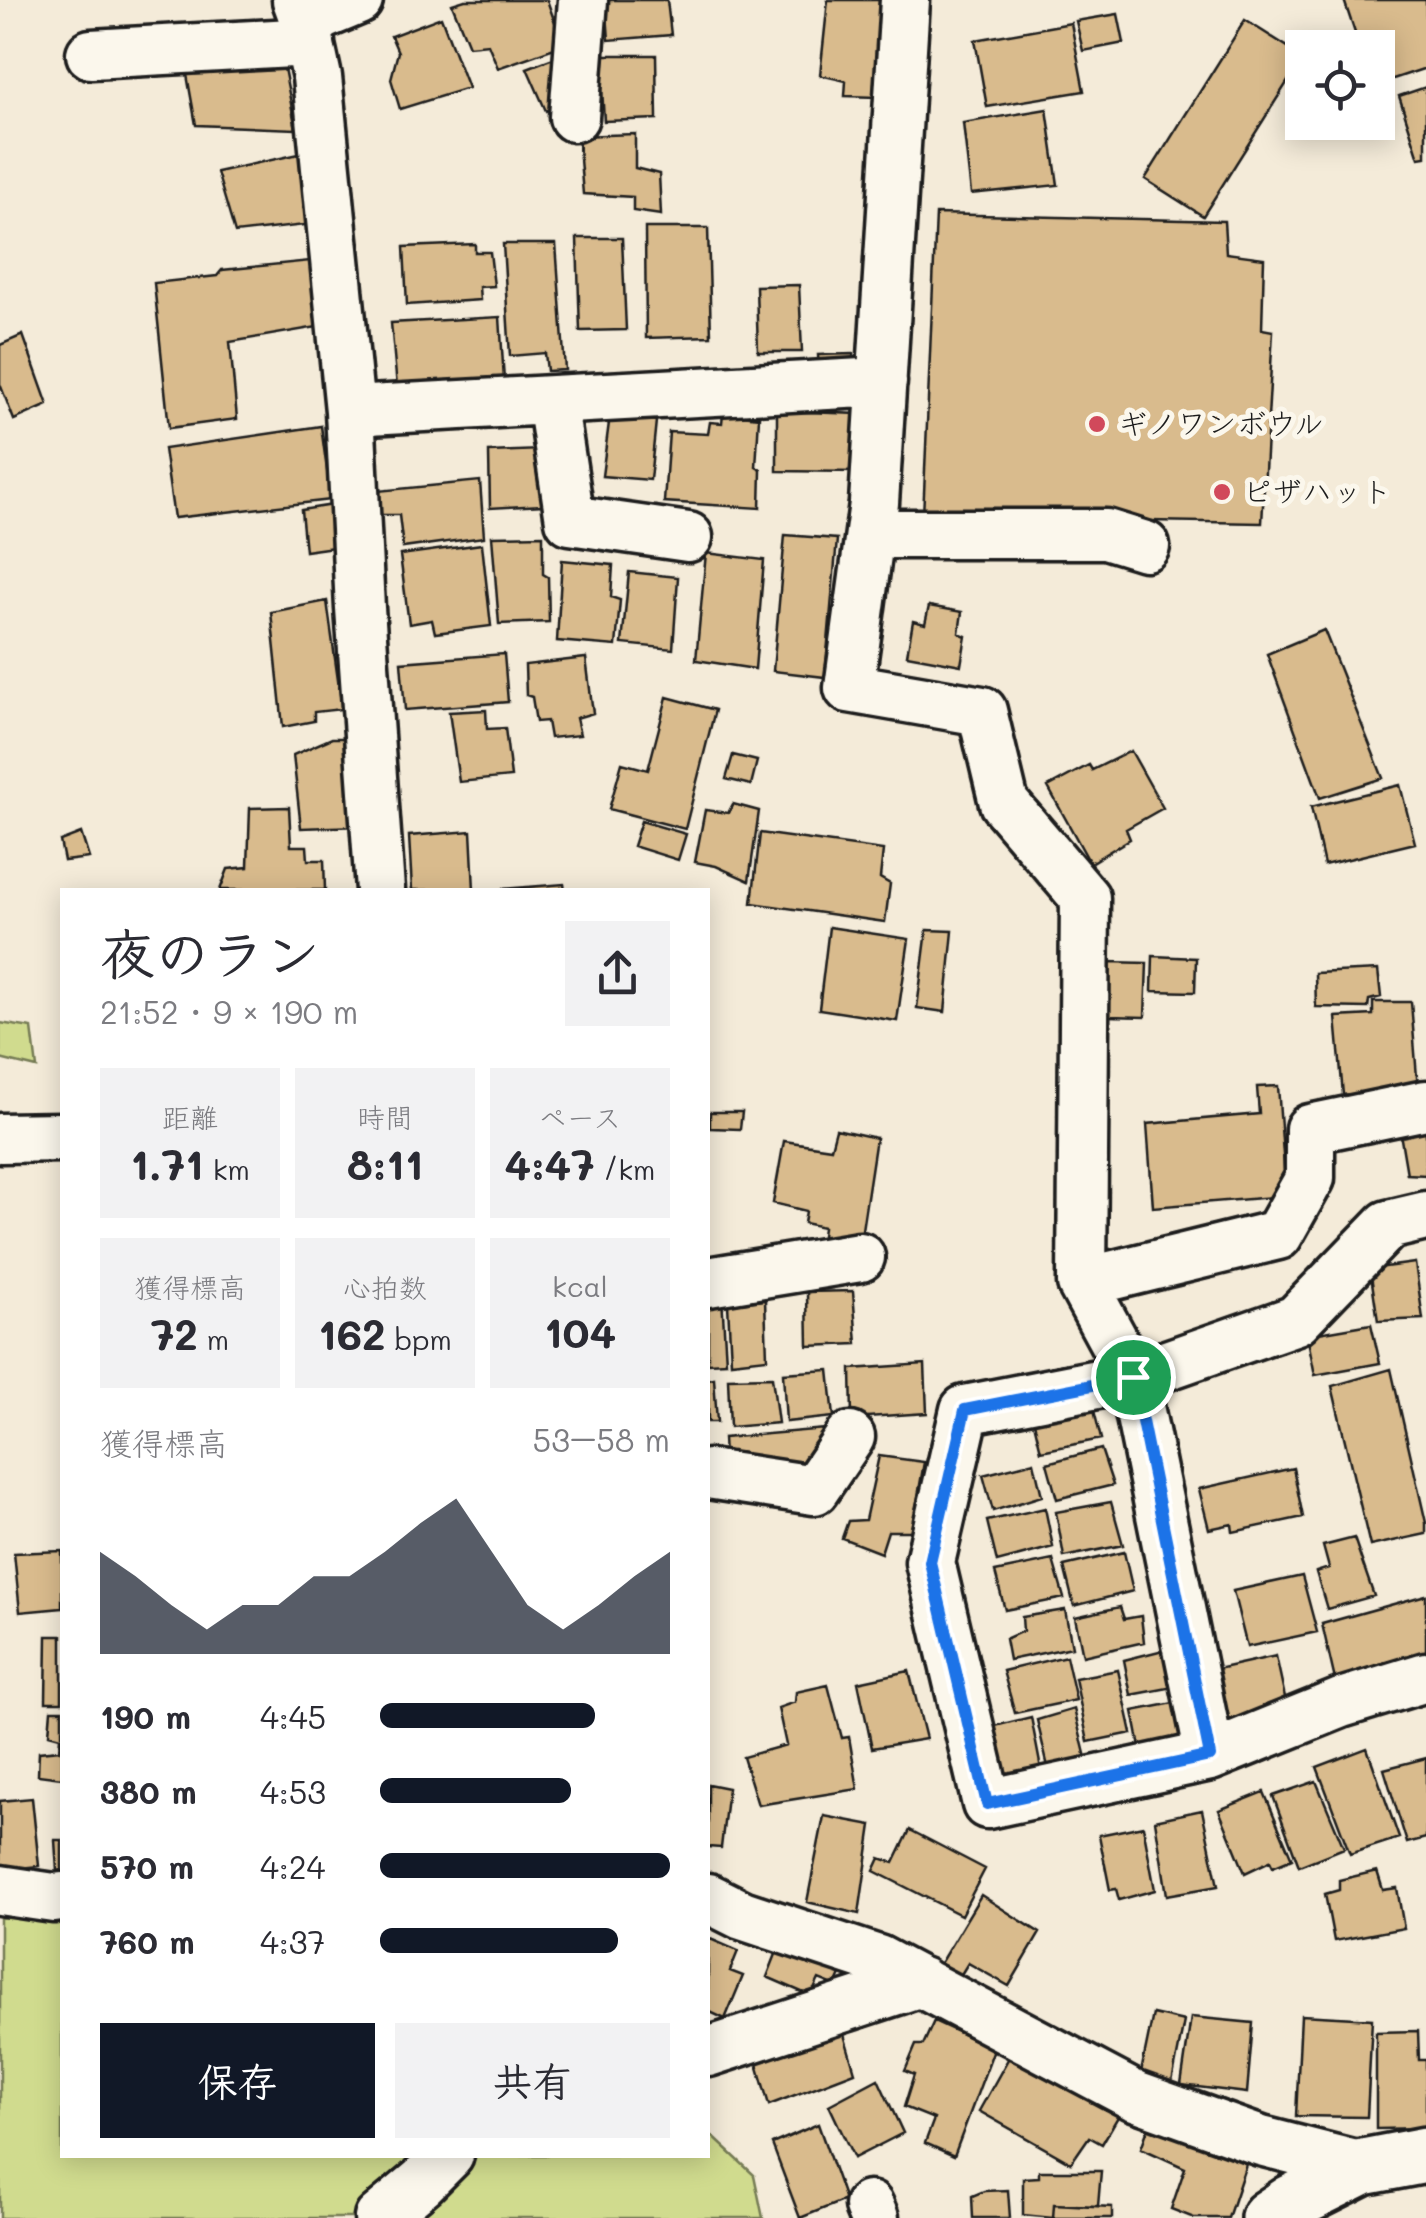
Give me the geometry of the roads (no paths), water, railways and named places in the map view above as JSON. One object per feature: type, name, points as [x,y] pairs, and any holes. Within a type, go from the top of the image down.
[{"type":"main road","points":[[1269,2218],[1363,2167],[1426,2155]]},
{"type":"street","points":[[91,54],[304,21],[358,0]]},
{"type":"street","points":[[574,116],[583,0]]},
{"type":"street","points":[[904,0],[874,503],[849,688],[982,711],[1004,803],[1085,898],[1082,1282],[1133,1377],[1210,1756]]},
{"type":"street","points":[[304,21],[317,77],[350,412],[380,888]]},
{"type":"street","points":[[350,412],[882,382]]},
{"type":"street","points":[[552,400],[570,520],[688,537]]},
{"type":"street","points":[[870,534],[1106,534],[1145,546]]},
{"type":"street","points":[[1082,1282],[1278,1234],[1310,1178],[1310,1129],[1426,1104]]},
{"type":"street","points":[[0,1138],[60,1138]]},
{"type":"street","points":[[1426,1216],[1388,1225],[1296,1320],[1133,1377],[965,1410],[930,1562],[987,1804],[1210,1756],[1341,1702],[1426,1678]]},
{"type":"street","points":[[710,1282],[860,1258]]},
{"type":"street","points":[[710,1474],[814,1490],[850,1437]]},
{"type":"street","points":[[0,1890],[60,1897]]},
{"type":"street","points":[[710,1899],[742,1915],[878,1960],[1136,2096],[1261,2141],[1363,2167]]},
{"type":"street","points":[[710,2051],[921,1982]]},
{"type":"street","points":[[379,2218],[446,2158]]},
{"type":"place","name":"ギノワンボウル","points":[[1097,424]]},
{"type":"place","name":"ピザハット","points":[[1222,492]]}]
